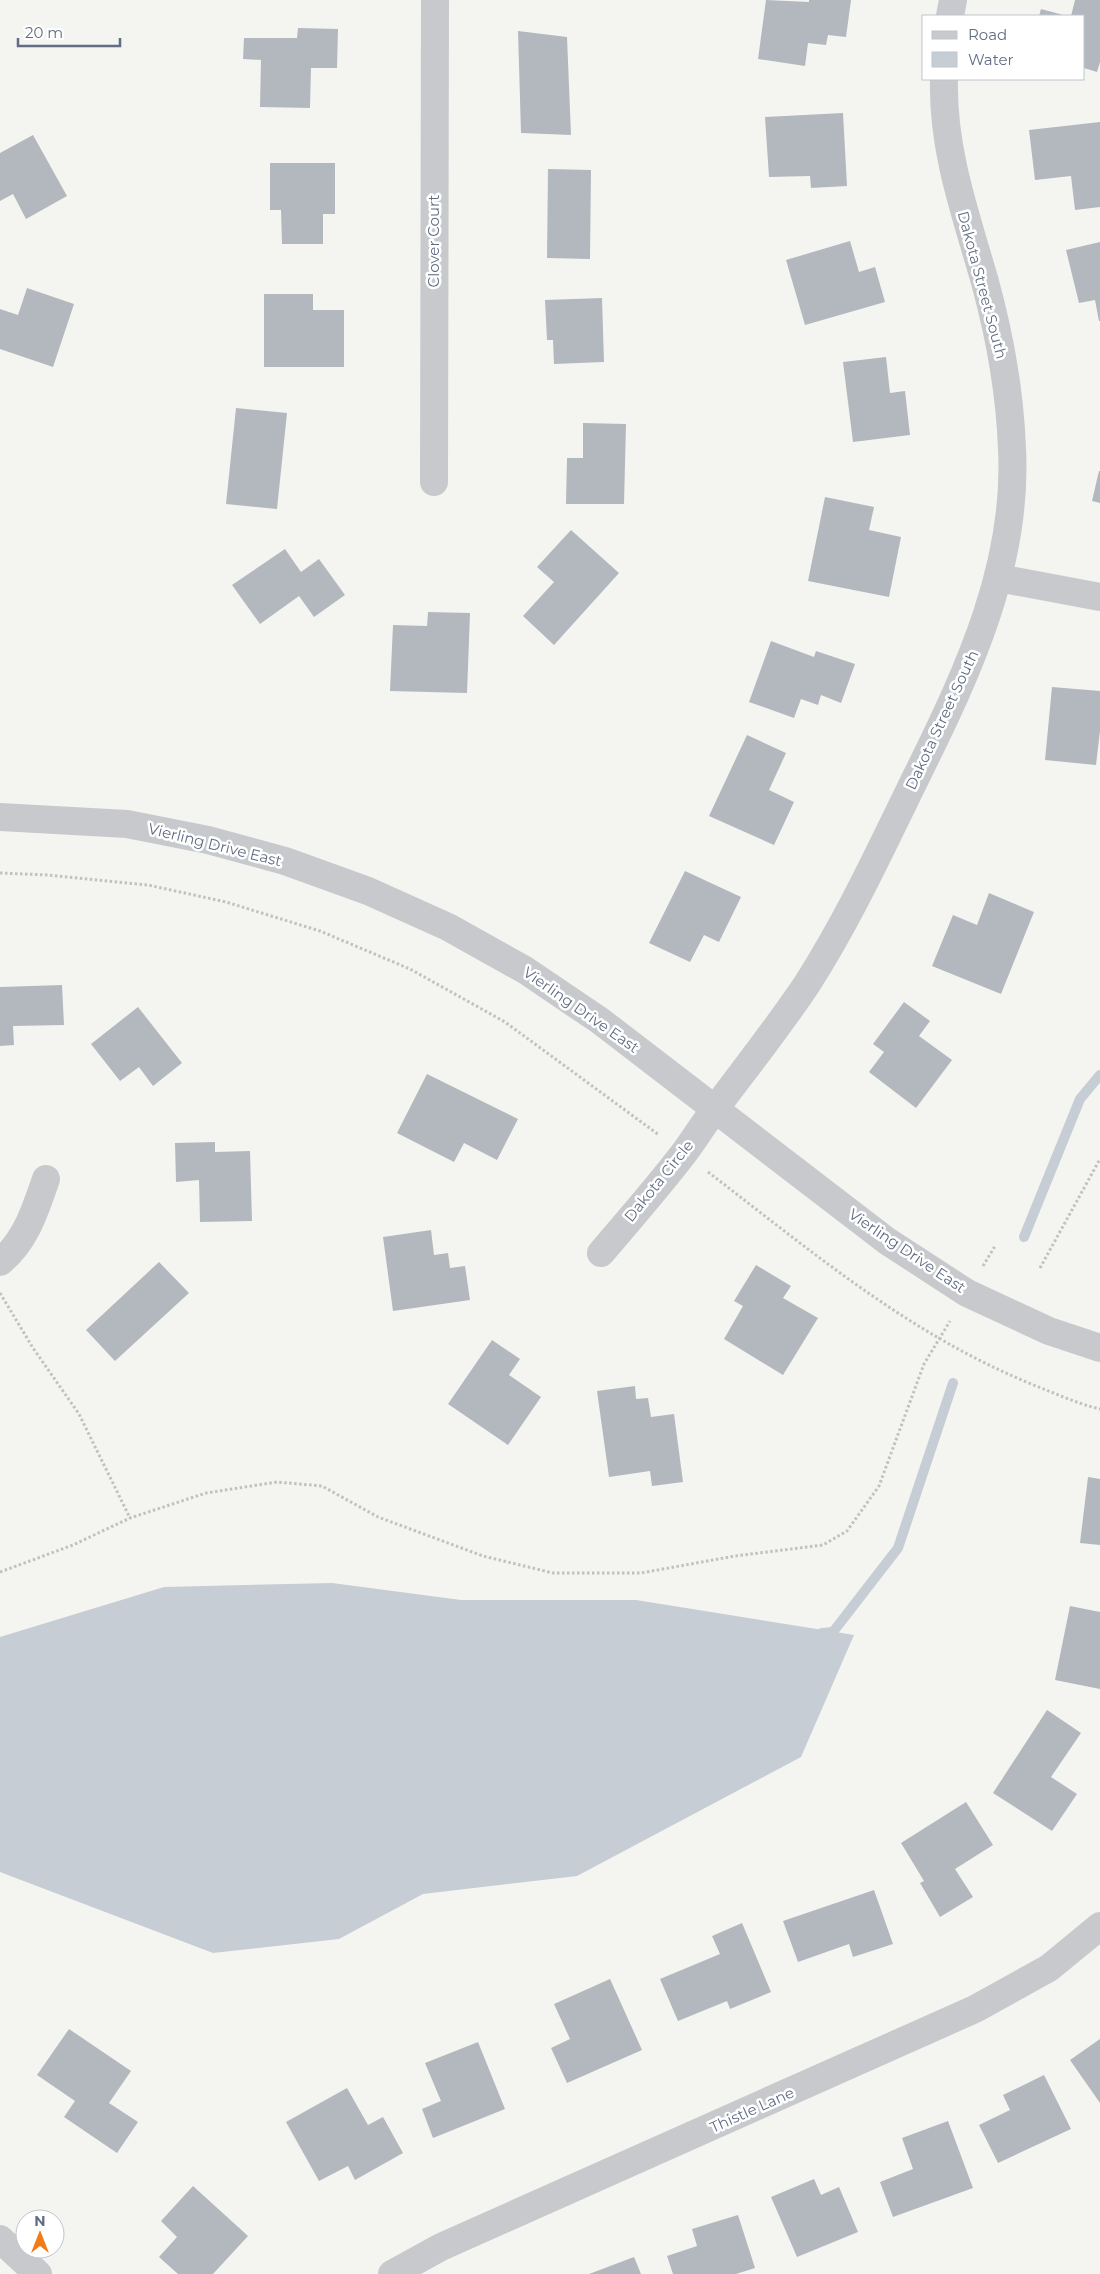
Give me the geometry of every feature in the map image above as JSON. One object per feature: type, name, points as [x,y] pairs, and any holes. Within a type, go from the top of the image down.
[{"type":"street","name":"Clover Court","points":[[434,482],[435,0]]},
{"type":"street","points":[[950,15],[953,0]]},
{"type":"street","name":"Dakota Street South","points":[[715,1108],[807,983],[860,889],[956,697],[978,641],[998,578],[1009,522],[1013,455],[1010,403],[1001,346],[984,280],[960,204],[949,146],[943,96],[944,80]]},
{"type":"street","points":[[998,578],[1100,597]]},
{"type":"street","name":"Vierling Drive East","points":[[0,817],[127,824],[208,840],[266,856],[368,891],[448,927],[525,970],[599,1020],[887,1241],[967,1293],[1049,1330],[1100,1348]]},
{"type":"street","name":"Dakota Circle","points":[[601,1253],[684,1153],[715,1108]]},
{"type":"street","points":[[0,1262],[14,1250],[32,1219],[46,1179]]},
{"type":"street","name":"Thistle Lane","points":[[392,2274],[441,2247],[976,2009],[1048,1968],[1100,1926]]},
{"type":"street","points":[[0,2239],[38,2274]]},
{"type":"path","points":[[0,873],[48,874],[148,885],[226,902],[320,931],[410,969],[505,1022],[684,1153],[869,1296],[939,1340],[1008,1375],[1100,1409]]},
{"type":"path","points":[[1040,1268],[1100,1159]]},
{"type":"path","points":[[0,1292],[33,1348],[79,1414],[130,1518]]},
{"type":"path","points":[[0,1572],[73,1545],[130,1518],[206,1493],[277,1482],[322,1486],[378,1517],[483,1556],[553,1573],[640,1573],[735,1556],[823,1545],[847,1531],[879,1486],[924,1364],[967,1293]]},
{"type":"water","points":[[332,1583],[461,1600],[636,1600],[854,1635],[801,1757],[577,1876],[423,1894],[339,1939],[213,1953],[0,1872],[0,1637],[164,1587]]},
{"type":"building","points":[[766,0],[809,2],[809,0],[851,0],[846,37],[828,35],[826,45],[808,43],[805,66],[758,59]]},
{"type":"building","points":[[1075,0],[1100,0],[1100,62],[1097,72],[1085,68],[1085,15],[1071,15]]},
{"type":"building","points":[[1041,9],[1063,15],[1039,15]]},
{"type":"building","points":[[298,28],[338,29],[337,68],[311,68],[310,108],[260,107],[261,60],[243,59],[244,38],[297,38]]},
{"type":"building","points":[[518,31],[567,37],[571,135],[521,133]]},
{"type":"building","points":[[843,113],[847,186],[811,188],[810,176],[769,177],[765,117]]},
{"type":"building","points":[[1100,122],[1100,207],[1075,210],[1071,176],[1035,180],[1029,130]]},
{"type":"building","points":[[33,135],[67,196],[26,219],[13,194],[0,201],[0,153]]},
{"type":"building","points":[[270,163],[335,163],[335,214],[323,214],[323,244],[282,244],[281,210],[270,210]]},
{"type":"building","points":[[548,169],[591,170],[590,259],[547,258]]},
{"type":"building","points":[[850,241],[859,272],[875,267],[885,302],[805,325],[786,260]]},
{"type":"building","points":[[1100,242],[1099,321],[1095,300],[1079,303],[1066,250]]},
{"type":"building","points":[[27,288],[74,304],[53,367],[0,349],[0,309],[18,315]]},
{"type":"building","points":[[264,294],[313,294],[313,310],[344,310],[344,367],[264,367]]},
{"type":"building","points":[[602,298],[604,362],[554,364],[553,340],[547,340],[545,300]]},
{"type":"building","points":[[886,357],[890,393],[905,391],[910,435],[853,442],[843,362]]},
{"type":"building","points":[[236,408],[287,413],[277,509],[226,504]]},
{"type":"building","points":[[583,423],[626,424],[624,504],[566,504],[567,458],[583,458]]},
{"type":"building","points":[[1100,471],[1100,503],[1092,501]]},
{"type":"building","points":[[825,497],[874,507],[869,530],[901,537],[889,597],[808,581]]},
{"type":"building","points":[[571,530],[619,573],[554,645],[523,616],[554,582],[537,567]]},
{"type":"building","points":[[285,549],[301,572],[319,559],[345,595],[314,617],[299,596],[260,624],[232,585]]},
{"type":"building","points":[[428,612],[470,613],[467,693],[390,691],[393,625],[427,626]]},
{"type":"building","points":[[771,641],[814,657],[816,651],[855,664],[841,703],[821,695],[818,705],[801,699],[794,718],[749,702]]},
{"type":"building","points":[[1052,687],[1100,691],[1100,731],[1096,765],[1045,760]]},
{"type":"building","points":[[747,735],[786,753],[769,790],[794,802],[774,845],[709,816]]},
{"type":"building","points":[[685,871],[741,897],[719,942],[704,935],[690,962],[649,943]]},
{"type":"building","points":[[989,893],[1034,912],[1001,994],[932,966],[953,915],[977,925]]},
{"type":"building","points":[[62,985],[64,1025],[13,1026],[14,1045],[0,1046],[0,987]]},
{"type":"building","points":[[904,1002],[930,1021],[919,1036],[952,1060],[916,1108],[869,1072],[884,1052],[873,1044]]},
{"type":"building","points":[[138,1007],[182,1063],[153,1086],[139,1067],[120,1081],[91,1044]]},
{"type":"building","points":[[427,1074],[518,1119],[497,1160],[464,1143],[454,1162],[397,1133]]},
{"type":"building","points":[[215,1142],[215,1152],[250,1151],[252,1221],[200,1222],[199,1180],[176,1182],[175,1143]]},
{"type":"building","points":[[431,1230],[434,1255],[448,1253],[450,1268],[465,1266],[470,1300],[393,1311],[383,1237]]},
{"type":"building","points":[[159,1262],[189,1293],[115,1361],[86,1330]]},
{"type":"building","points":[[756,1265],[791,1286],[783,1298],[818,1318],[783,1375],[724,1339],[743,1306],[734,1301]]},
{"type":"building","points":[[492,1340],[520,1359],[509,1375],[541,1397],[508,1445],[448,1404]]},
{"type":"building","points":[[635,1386],[636,1399],[648,1398],[651,1417],[674,1414],[683,1482],[652,1486],[650,1471],[609,1477],[597,1391]]},
{"type":"building","points":[[1088,1477],[1100,1479],[1100,1545],[1080,1543]]},
{"type":"building","points":[[1070,1606],[1100,1612],[1100,1689],[1055,1680]]},
{"type":"building","points":[[1047,1710],[1081,1733],[1051,1777],[1077,1794],[1052,1831],[993,1793]]},
{"type":"building","points":[[966,1802],[993,1845],[955,1869],[973,1897],[940,1917],[920,1883],[924,1881],[901,1843]]},
{"type":"building","points":[[874,1890],[893,1944],[853,1957],[849,1944],[798,1962],[783,1921]]},
{"type":"building","points":[[742,1923],[771,1992],[730,2009],[727,2001],[678,2021],[660,1979],[720,1954],[712,1936]]},
{"type":"building","points":[[610,1979],[642,2050],[567,2083],[551,2048],[570,2039],[554,2004]]},
{"type":"building","points":[[69,2029],[131,2071],[109,2103],[138,2122],[117,2153],[64,2117],[75,2101],[37,2075]]},
{"type":"building","points":[[1100,2039],[1100,2103],[1070,2060]]},
{"type":"building","points":[[478,2042],[505,2109],[433,2138],[422,2109],[441,2101],[425,2063]]},
{"type":"building","points":[[1044,2075],[1071,2129],[998,2163],[979,2125],[1010,2110],[1003,2095]]},
{"type":"building","points":[[347,2088],[368,2125],[383,2117],[403,2153],[355,2180],[348,2166],[319,2181],[286,2122]]},
{"type":"building","points":[[948,2121],[973,2188],[893,2217],[880,2182],[913,2169],[902,2138]]},
{"type":"building","points":[[814,2179],[821,2195],[839,2187],[858,2232],[797,2257],[771,2197]]},
{"type":"building","points":[[193,2186],[248,2236],[213,2274],[178,2274],[159,2257],[177,2237],[161,2221]]},
{"type":"building","points":[[738,2215],[755,2268],[736,2274],[673,2274],[667,2256],[697,2246],[692,2229]]},
{"type":"building","points":[[634,2257],[641,2274],[589,2274]]},
{"type":"waterway","points":[[1024,1237],[1080,1099],[1100,1075]]},
{"type":"waterway","points":[[822,1633],[833,1632],[898,1548],[953,1383]]}]
